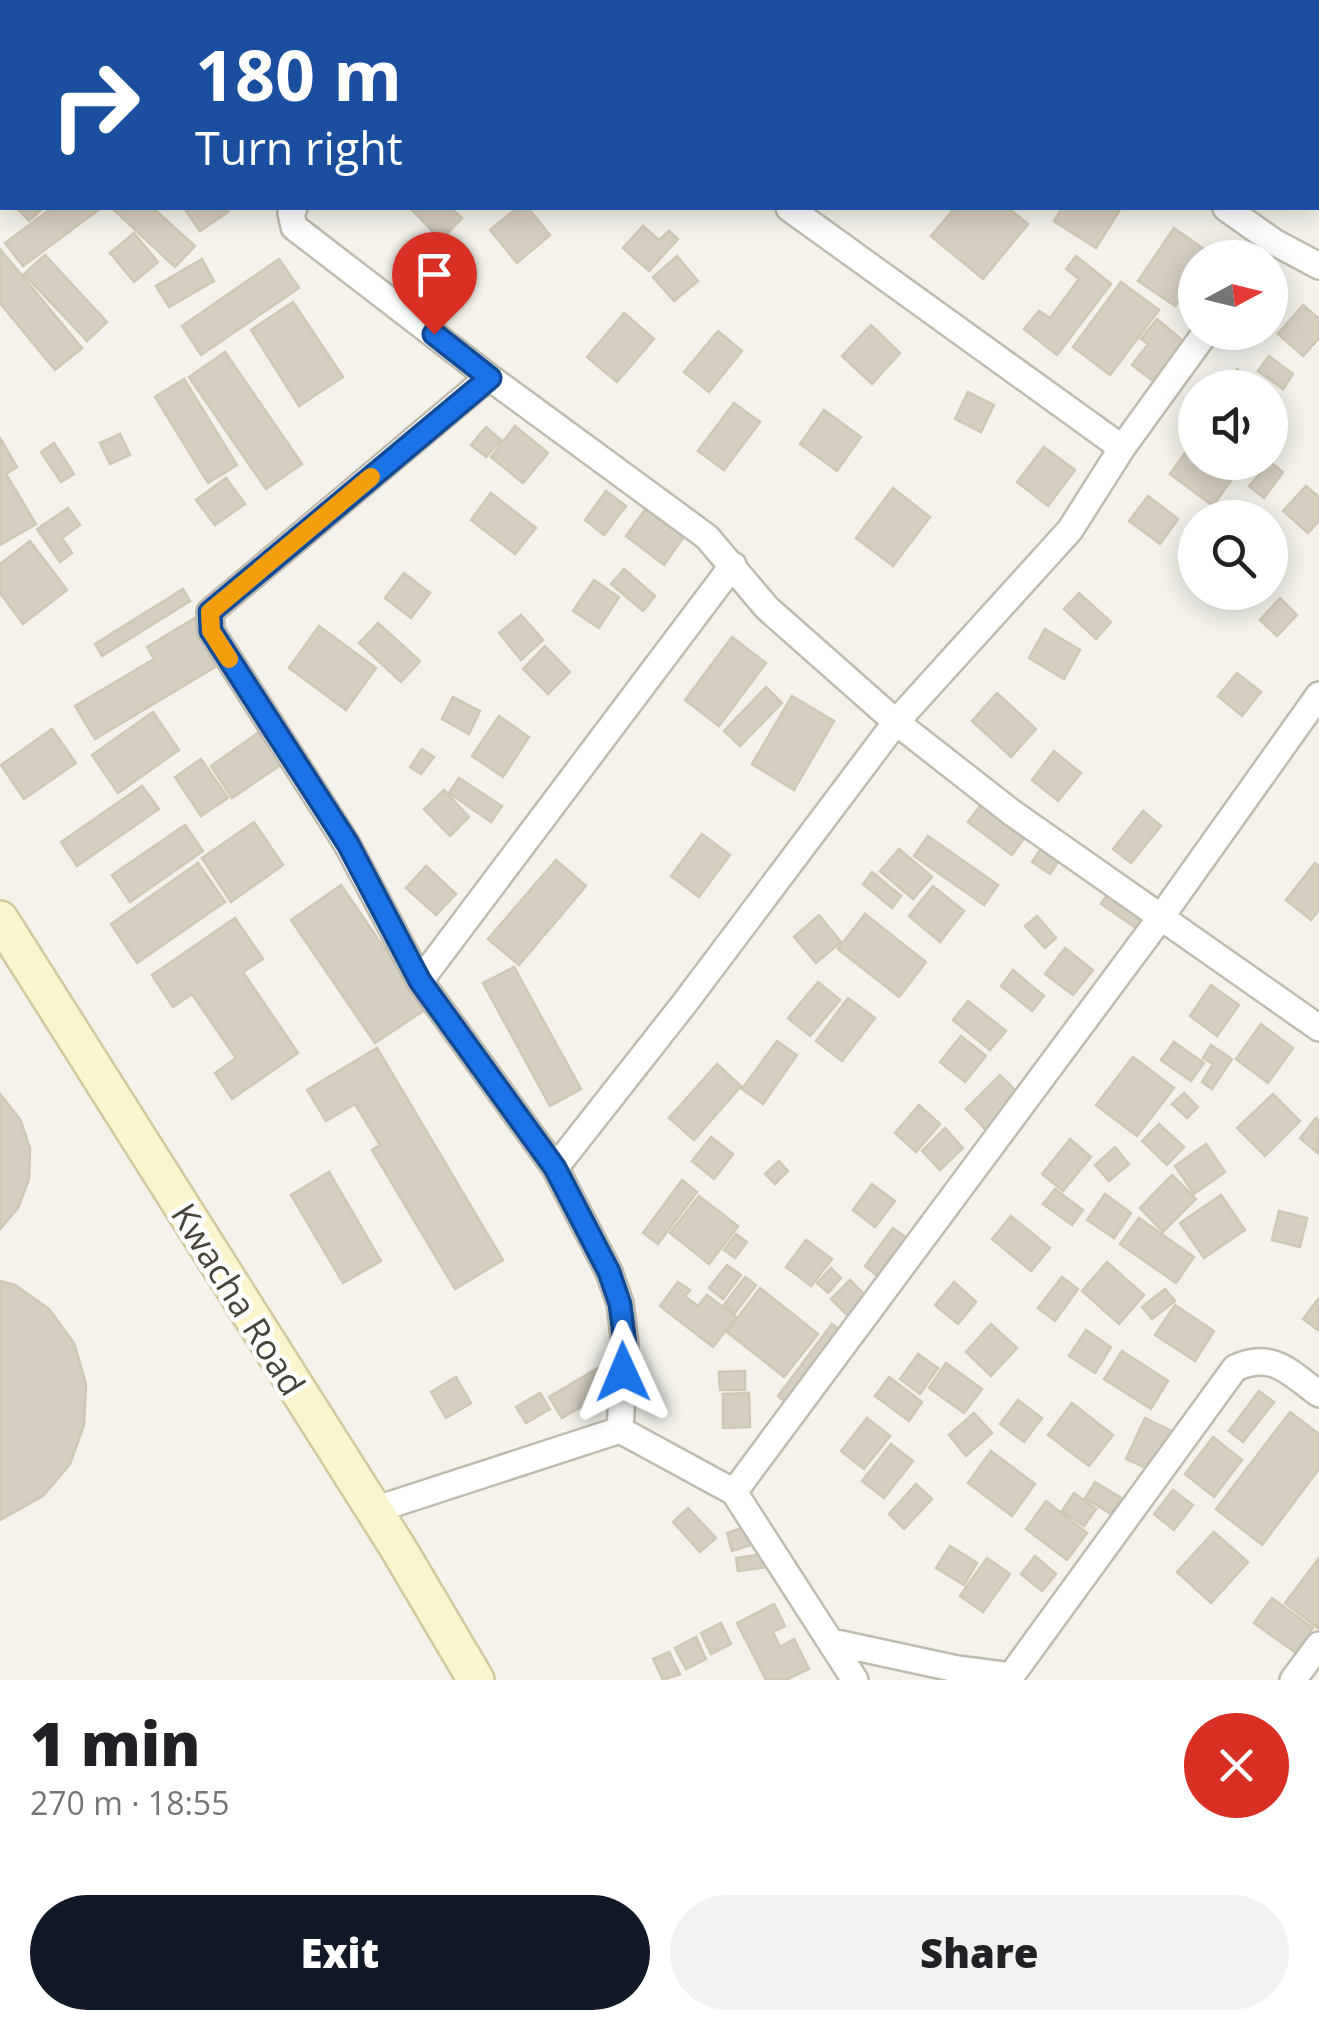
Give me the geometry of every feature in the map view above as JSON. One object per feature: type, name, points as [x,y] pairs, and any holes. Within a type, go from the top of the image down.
[{"type":"main road","name":"Kwacha Road","points":[[0,919],[398,1548],[476,1680]]},
{"type":"street","points":[[293,210],[294,227],[490,378],[707,537],[767,608],[896,722],[1011,812],[1319,1028]]},
{"type":"street","points":[[792,210],[1122,448]]},
{"type":"street","points":[[1228,210],[1258,240]]},
{"type":"street","points":[[1288,256],[1319,266]]},
{"type":"street","points":[[555,1168],[896,722],[1070,530],[1122,448],[1193,350]]},
{"type":"street","points":[[490,378],[210,612],[208,620],[211,631],[348,844],[420,981],[555,1168],[609,1272],[620,1304],[625,1344],[620,1430]]},
{"type":"street","points":[[420,981],[733,565]]},
{"type":"street","points":[[734,1492],[1161,917],[1319,695]]},
{"type":"street","points":[[832,1642],[1014,1678],[1235,1368],[1260,1360],[1276,1363],[1319,1394]]},
{"type":"street","points":[[372,1510],[620,1430],[734,1492],[855,1680]]},
{"type":"street","points":[[1293,1680],[1319,1644]]},
{"type":"building","points":[[19,210],[41,210],[29,221]]},
{"type":"building","points":[[49,210],[98,210],[23,266],[5,243]]},
{"type":"building","points":[[114,210],[155,210],[195,246],[175,267]]},
{"type":"building","points":[[185,210],[228,212],[200,231]]},
{"type":"building","points":[[412,210],[453,210],[462,218],[441,240]]},
{"type":"building","points":[[515,210],[530,210],[550,235],[517,263],[490,230]]},
{"type":"building","points":[[953,210],[1010,210],[1028,224],[983,279],[931,236]]},
{"type":"building","points":[[1061,210],[1120,210],[1096,248],[1054,221]]},
{"type":"building","points":[[643,226],[659,240],[669,231],[678,239],[649,271],[623,248]]},
{"type":"building","points":[[1174,228],[1191,240],[1178,240],[1175,306],[1138,281]]},
{"type":"building","points":[[134,233],[158,262],[134,282],[110,253]]},
{"type":"building","points":[[0,249],[82,348],[55,370],[0,303]]},
{"type":"building","points":[[45,255],[107,322],[87,341],[24,274]]},
{"type":"building","points":[[677,256],[698,281],[674,301],[653,277]]},
{"type":"building","points":[[1076,256],[1111,284],[1057,355],[1024,329],[1039,311],[1050,318],[1079,279],[1066,269]]},
{"type":"building","points":[[202,259],[214,281],[169,307],[156,286]]},
{"type":"building","points":[[279,259],[299,288],[201,355],[182,326]]},
{"type":"building","points":[[1121,282],[1159,310],[1110,375],[1073,347]]},
{"type":"building","points":[[293,302],[343,377],[299,406],[251,330]]},
{"type":"building","points":[[1303,305],[1319,319],[1319,338],[1303,356],[1288,343],[1288,322]]},
{"type":"building","points":[[624,313],[654,339],[617,382],[587,357]]},
{"type":"building","points":[[1157,319],[1178,337],[1178,348],[1153,381],[1132,365],[1148,344],[1141,339]]},
{"type":"building","points":[[871,325],[900,353],[872,384],[842,356]]},
{"type":"building","points":[[718,331],[742,351],[709,392],[684,372]]},
{"type":"building","points":[[225,352],[302,464],[266,489],[189,377]]},
{"type":"building","points":[[1269,356],[1288,370],[1259,370]]},
{"type":"building","points":[[184,379],[237,465],[208,483],[155,397]]},
{"type":"building","points":[[968,392],[994,405],[981,432],[955,419]]},
{"type":"building","points":[[734,403],[760,422],[724,470],[698,451]]},
{"type":"building","points":[[824,410],[861,437],[837,471],[800,444]]},
{"type":"building","points":[[515,426],[548,453],[523,483],[491,457]]},
{"type":"building","points":[[486,427],[501,440],[486,457],[471,445]]},
{"type":"building","points":[[120,434],[130,455],[110,464],[100,443]]},
{"type":"building","points":[[0,438],[17,467],[6,474],[36,524],[0,545]]},
{"type":"building","points":[[54,443],[74,474],[61,482],[41,452]]},
{"type":"building","points":[[1044,447],[1075,470],[1048,506],[1017,482]]},
{"type":"building","points":[[1178,463],[1178,480],[1170,474]]},
{"type":"building","points":[[226,478],[245,504],[215,525],[196,500]]},
{"type":"building","points":[[1178,480],[1231,480],[1217,500],[1205,500]]},
{"type":"building","points":[[1254,480],[1277,480],[1264,498],[1249,486]]},
{"type":"building","points":[[1306,486],[1319,497],[1319,521],[1308,533],[1288,515],[1288,506]]},
{"type":"building","points":[[893,488],[930,517],[893,566],[856,538]]},
{"type":"building","points":[[606,491],[626,506],[604,535],[585,520]]},
{"type":"building","points":[[491,493],[536,528],[515,554],[471,520]]},
{"type":"building","points":[[1148,496],[1178,519],[1160,544],[1129,521]]},
{"type":"building","points":[[647,507],[685,535],[664,565],[626,536]]},
{"type":"building","points":[[68,508],[80,525],[62,538],[72,553],[60,562],[37,529]]},
{"type":"building","points":[[30,541],[67,590],[23,624],[0,593],[0,564]]},
{"type":"building","points":[[624,569],[655,596],[643,611],[611,584]]},
{"type":"building","points":[[404,573],[430,593],[411,618],[385,598]]},
{"type":"building","points":[[594,580],[619,597],[599,628],[573,611]]},
{"type":"building","points":[[183,589],[190,601],[102,656],[95,644]]},
{"type":"building","points":[[1079,593],[1111,622],[1096,639],[1064,609]]},
{"type":"building","points":[[1288,606],[1297,615],[1277,636],[1260,620],[1269,610],[1288,610]]},
{"type":"building","points":[[521,615],[543,640],[521,660],[499,633]]},
{"type":"building","points":[[198,616],[225,661],[95,739],[75,706],[154,659],[147,647]]},
{"type":"building","points":[[378,623],[420,661],[401,682],[359,643]]},
{"type":"building","points":[[319,626],[376,668],[346,710],[289,668]]},
{"type":"building","points":[[1045,629],[1080,650],[1064,679],[1029,658]]},
{"type":"building","points":[[732,637],[766,663],[719,726],[685,700]]},
{"type":"building","points":[[545,646],[570,672],[548,694],[523,669]]},
{"type":"building","points":[[1237,673],[1261,692],[1242,716],[1218,696]]},
{"type":"building","points":[[766,687],[782,703],[740,746],[724,731]]},
{"type":"building","points":[[997,693],[1036,729],[1011,757],[972,721]]},
{"type":"building","points":[[792,696],[834,721],[794,790],[752,764]]},
{"type":"building","points":[[453,697],[480,711],[469,734],[442,719]]},
{"type":"building","points":[[153,712],[179,750],[118,793],[92,755]]},
{"type":"building","points":[[499,716],[529,737],[503,777],[472,756]]},
{"type":"building","points":[[52,729],[76,763],[24,799],[1,765]]},
{"type":"building","points":[[262,730],[285,762],[232,798],[211,766]]},
{"type":"building","points":[[422,749],[434,757],[421,774],[410,767]]},
{"type":"building","points":[[1054,751],[1081,773],[1058,801],[1032,780]]},
{"type":"building","points":[[201,759],[228,798],[201,816],[175,777]]},
{"type":"building","points":[[459,778],[502,806],[491,822],[449,793]]},
{"type":"building","points":[[142,786],[159,809],[77,866],[61,842]]},
{"type":"building","points":[[444,790],[469,817],[450,836],[424,809]]},
{"type":"building","points":[[987,797],[1030,830],[1012,855],[968,822]]},
{"type":"building","points":[[1143,811],[1161,826],[1131,863],[1113,849]]},
{"type":"building","points":[[254,822],[283,865],[231,902],[202,858]]},
{"type":"building","points":[[185,825],[203,851],[130,902],[112,875]]},
{"type":"building","points":[[1053,831],[1070,844],[1050,874],[1032,862]]},
{"type":"building","points":[[702,834],[730,855],[699,897],[671,876]]},
{"type":"building","points":[[928,836],[998,885],[984,905],[914,856]]},
{"type":"building","points":[[899,849],[932,877],[913,899],[880,871]]},
{"type":"building","points":[[556,860],[586,886],[519,965],[488,939]]},
{"type":"building","points":[[198,863],[225,902],[137,963],[111,924]]},
{"type":"building","points":[[1315,863],[1319,866],[1319,910],[1311,920],[1286,900]]},
{"type":"building","points":[[426,866],[456,894],[436,915],[406,888]]},
{"type":"building","points":[[872,872],[901,896],[892,908],[863,884]]},
{"type":"building","points":[[1135,883],[1159,899],[1139,930],[1101,904],[1111,889],[1124,897]]},
{"type":"building","points":[[341,885],[426,1009],[375,1043],[291,920]]},
{"type":"building","points":[[933,886],[964,911],[940,942],[909,916]]},
{"type":"building","points":[[865,914],[926,962],[899,997],[838,949]]},
{"type":"building","points":[[819,915],[841,942],[816,963],[794,937]]},
{"type":"building","points":[[1037,916],[1056,938],[1045,948],[1025,926]]},
{"type":"building","points":[[235,918],[263,959],[243,972],[298,1053],[232,1099],[215,1073],[236,1058],[192,994],[173,1007],[152,975]]},
{"type":"building","points":[[1065,948],[1093,970],[1073,995],[1045,974]]},
{"type":"building","points":[[514,967],[581,1089],[550,1106],[483,983]]},
{"type":"building","points":[[1013,970],[1044,996],[1032,1011],[1001,986]]},
{"type":"building","points":[[818,982],[840,1000],[810,1036],[788,1018]]},
{"type":"building","points":[[1211,985],[1239,1005],[1217,1036],[1190,1016]]},
{"type":"building","points":[[848,998],[875,1018],[842,1061],[816,1041]]},
{"type":"building","points":[[968,1001],[1006,1031],[990,1050],[953,1020]]},
{"type":"building","points":[[1261,1024],[1293,1048],[1268,1083],[1236,1059]]},
{"type":"building","points":[[961,1036],[986,1056],[965,1082],[940,1062]]},
{"type":"building","points":[[777,1041],[797,1055],[763,1104],[742,1089]]},
{"type":"building","points":[[1174,1042],[1204,1063],[1191,1081],[1161,1060]]},
{"type":"building","points":[[1211,1045],[1232,1059],[1212,1089],[1202,1082],[1213,1064],[1203,1058]]},
{"type":"building","points":[[377,1048],[503,1260],[455,1289],[372,1150],[380,1145],[355,1104],[326,1121],[307,1090]]},
{"type":"building","points":[[1133,1057],[1174,1088],[1137,1136],[1096,1105]]},
{"type":"building","points":[[717,1064],[741,1086],[694,1140],[669,1118]]},
{"type":"building","points":[[1000,1075],[1020,1095],[985,1129],[966,1109]]},
{"type":"building","points":[[1184,1093],[1198,1107],[1187,1118],[1172,1104]]},
{"type":"building","points":[[0,1094],[20,1119],[30,1148],[29,1179],[18,1208],[0,1229]]},
{"type":"building","points":[[1273,1094],[1300,1121],[1265,1156],[1237,1128]]},
{"type":"building","points":[[919,1105],[940,1124],[916,1152],[895,1133]]},
{"type":"building","points":[[1316,1118],[1319,1121],[1318,1153],[1300,1138]]},
{"type":"building","points":[[1159,1124],[1184,1147],[1167,1165],[1142,1141]]},
{"type":"building","points":[[945,1128],[963,1148],[940,1170],[922,1151]]},
{"type":"building","points":[[711,1137],[733,1154],[714,1179],[692,1161]]},
{"type":"building","points":[[1070,1139],[1091,1157],[1063,1191],[1042,1174]]},
{"type":"building","points":[[1206,1144],[1225,1172],[1194,1194],[1175,1166]]},
{"type":"building","points":[[1115,1147],[1129,1164],[1109,1181],[1095,1165]]},
{"type":"building","points":[[779,1161],[788,1171],[775,1184],[765,1174]]},
{"type":"building","points":[[329,1172],[381,1261],[343,1283],[291,1195]]},
{"type":"building","points":[[1172,1175],[1196,1199],[1163,1232],[1140,1208]]},
{"type":"building","points":[[682,1180],[697,1192],[658,1244],[643,1233]]},
{"type":"building","points":[[872,1184],[895,1201],[875,1227],[853,1210]]},
{"type":"building","points":[[1055,1189],[1083,1210],[1072,1225],[1043,1204]]},
{"type":"building","points":[[1105,1194],[1131,1213],[1114,1238],[1087,1220]]},
{"type":"building","points":[[1221,1195],[1245,1230],[1204,1258],[1180,1223]]},
{"type":"building","points":[[699,1196],[738,1226],[709,1264],[670,1233]]},
{"type":"building","points":[[1279,1211],[1307,1218],[1300,1247],[1272,1240]]},
{"type":"building","points":[[1011,1216],[1050,1248],[1031,1271],[992,1239]]},
{"type":"building","points":[[1139,1218],[1194,1257],[1176,1283],[1120,1244]]},
{"type":"building","points":[[893,1228],[914,1243],[885,1282],[865,1266]]},
{"type":"building","points":[[736,1234],[747,1242],[735,1258],[724,1250]]},
{"type":"building","points":[[806,1240],[832,1259],[811,1286],[786,1267]]},
{"type":"building","points":[[1107,1262],[1144,1295],[1119,1324],[1082,1291]]},
{"type":"building","points":[[727,1265],[741,1275],[723,1299],[709,1288]]},
{"type":"building","points":[[831,1268],[841,1278],[828,1293],[817,1283]]},
{"type":"building","points":[[745,1277],[756,1285],[735,1313],[724,1305]]},
{"type":"building","points":[[1062,1277],[1078,1289],[1055,1321],[1038,1308]]},
{"type":"building","points":[[850,1280],[872,1302],[853,1321],[831,1299]]},
{"type":"building","points":[[0,1281],[15,1285],[49,1309],[74,1343],[86,1384],[84,1425],[70,1464],[43,1496],[0,1520]]},
{"type":"building","points":[[678,1282],[690,1290],[685,1296],[698,1306],[707,1295],[736,1317],[713,1347],[660,1306]]},
{"type":"building","points":[[954,1282],[976,1302],[958,1324],[935,1305]]},
{"type":"building","points":[[760,1288],[818,1334],[784,1377],[727,1332]]},
{"type":"building","points":[[1165,1289],[1175,1301],[1152,1319],[1142,1307]]},
{"type":"building","points":[[1319,1298],[1319,1331],[1303,1319]]},
{"type":"building","points":[[1175,1305],[1214,1331],[1195,1361],[1155,1335]]},
{"type":"building","points":[[832,1324],[854,1341],[799,1413],[778,1396]]},
{"type":"building","points":[[991,1324],[1017,1348],[991,1376],[966,1352]]},
{"type":"building","points":[[1086,1330],[1111,1347],[1095,1373],[1069,1356]]},
{"type":"building","points":[[1122,1351],[1168,1381],[1151,1409],[1104,1379]]},
{"type":"building","points":[[918,1354],[938,1368],[920,1394],[900,1379]]},
{"type":"building","points":[[946,1363],[982,1389],[964,1413],[929,1388]]},
{"type":"building","points":[[598,1368],[611,1389],[562,1418],[549,1397]]},
{"type":"building","points":[[745,1371],[745,1390],[720,1390],[719,1372]]},
{"type":"building","points":[[456,1377],[471,1403],[446,1418],[431,1392]]},
{"type":"building","points":[[889,1377],[922,1402],[909,1421],[875,1396]]},
{"type":"building","points":[[1259,1391],[1274,1402],[1243,1442],[1229,1431]]},
{"type":"building","points":[[540,1393],[550,1409],[526,1423],[516,1407]]},
{"type":"building","points":[[749,1393],[750,1427],[723,1428],[723,1394]]},
{"type":"building","points":[[1018,1400],[1042,1418],[1024,1442],[1000,1424]]},
{"type":"building","points":[[1072,1403],[1113,1435],[1089,1466],[1048,1435]]},
{"type":"building","points":[[1290,1412],[1319,1434],[1319,1469],[1262,1545],[1216,1509]]},
{"type":"building","points":[[974,1413],[992,1433],[966,1456],[949,1435]]},
{"type":"building","points":[[867,1418],[890,1436],[864,1469],[841,1451]]},
{"type":"building","points":[[1145,1418],[1180,1435],[1161,1475],[1126,1459]]},
{"type":"building","points":[[1213,1437],[1242,1460],[1214,1497],[1185,1474]]},
{"type":"building","points":[[891,1444],[913,1461],[884,1498],[862,1481]]},
{"type":"building","points":[[991,1451],[1035,1484],[1012,1516],[968,1483]]},
{"type":"building","points":[[1095,1482],[1121,1498],[1111,1514],[1085,1498]]},
{"type":"building","points":[[916,1484],[932,1499],[904,1529],[889,1514]]},
{"type":"building","points":[[1173,1490],[1193,1505],[1174,1530],[1154,1514]]},
{"type":"building","points":[[1074,1493],[1096,1509],[1084,1526],[1062,1511]]},
{"type":"building","points":[[1046,1501],[1087,1533],[1067,1560],[1026,1529]]},
{"type":"building","points":[[688,1508],[716,1538],[700,1552],[673,1522]]},
{"type":"building","points":[[754,1524],[760,1542],[732,1551],[727,1533]]},
{"type":"building","points":[[1214,1532],[1248,1562],[1211,1603],[1177,1572]]},
{"type":"building","points":[[950,1546],[977,1563],[964,1585],[936,1568]]},
{"type":"building","points":[[772,1553],[774,1566],[738,1571],[736,1558]]},
{"type":"building","points":[[1035,1556],[1056,1574],[1042,1591],[1021,1574]]},
{"type":"building","points":[[987,1558],[1010,1574],[983,1612],[960,1596]]},
{"type":"building","points":[[1319,1558],[1319,1629],[1285,1603]]},
{"type":"building","points":[[1272,1598],[1313,1628],[1296,1653],[1254,1623]]},
{"type":"building","points":[[774,1604],[785,1626],[773,1632],[780,1647],[794,1639],[809,1669],[786,1680],[766,1680],[737,1623]]},
{"type":"building","points":[[721,1623],[731,1644],[711,1654],[701,1633]]},
{"type":"building","points":[[696,1637],[706,1659],[686,1669],[675,1648]]},
{"type":"building","points":[[669,1652],[680,1674],[663,1680],[653,1659]]},
{"type":"slow traffic","points":[[229,659],[211,631],[210,612],[371,477]]},
{"type":"route","points":[[434,334],[490,378],[210,612],[208,620],[211,631],[348,844],[420,981],[555,1168],[609,1272],[620,1304],[625,1344],[623,1372]]}]
